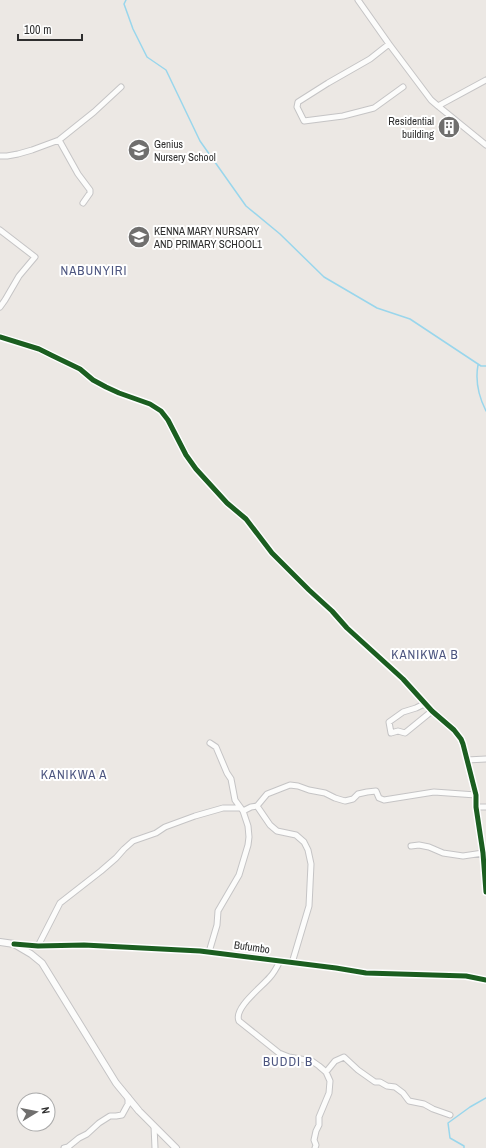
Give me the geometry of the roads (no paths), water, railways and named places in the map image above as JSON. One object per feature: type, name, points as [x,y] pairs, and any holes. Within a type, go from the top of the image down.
[{"type":"street","points":[[358,0],[425,92],[438,106],[486,145]]},
{"type":"street","points":[[389,44],[370,59],[298,102],[297,107],[304,122],[343,116],[374,108],[403,87]]},
{"type":"street","points":[[438,106],[486,80]]},
{"type":"street","points":[[0,156],[18,154],[59,140],[94,112],[121,87]]},
{"type":"street","points":[[59,140],[78,174],[90,190],[90,193],[83,203]]},
{"type":"street","points":[[0,230],[35,257],[19,276],[0,307]]},
{"type":"street","points":[[0,337],[39,349],[80,369],[93,380],[106,387],[150,404],[161,411],[168,420],[186,455],[196,469],[227,503],[246,519],[272,554],[332,611],[347,628],[403,679],[432,711],[449,725],[459,736],[463,744],[476,795],[476,807],[483,853],[486,892]]},
{"type":"street","points":[[427,705],[422,705],[403,712],[389,722],[391,732],[398,731],[405,733],[432,711]]},
{"type":"street","points":[[209,952],[217,925],[218,912],[239,875],[249,837],[248,826],[242,810],[236,800],[231,779],[226,773],[216,747],[210,743]]},
{"type":"street","points":[[467,760],[486,758]]},
{"type":"street","points":[[257,806],[267,794],[290,785],[325,793],[345,801],[353,799],[358,794],[371,791],[376,791],[380,798],[384,800],[434,792],[476,795]]},
{"type":"street","points":[[38,946],[60,903],[101,871],[133,841],[195,816],[223,808],[242,810],[251,806],[257,806]]},
{"type":"street","points":[[257,806],[270,825],[277,831],[296,835],[304,842],[312,864],[309,906],[292,963]]},
{"type":"street","points":[[476,807],[486,807]]},
{"type":"street","points":[[411,846],[419,845],[429,847],[443,853],[463,856],[483,853]]},
{"type":"street","points":[[0,942],[14,944],[31,954],[42,963],[116,1083],[139,1111],[176,1148]]},
{"type":"street","name":"Bufumbo","points":[[14,944],[38,946],[84,945],[190,950],[341,968],[366,973],[466,976],[486,980]]},
{"type":"street","points":[[280,961],[270,977],[244,1004],[238,1018],[239,1021],[279,1053],[289,1057],[312,1061],[326,1072],[330,1081],[329,1093],[319,1117],[314,1140],[316,1145],[315,1148]]},
{"type":"street","points":[[326,1072],[335,1061],[344,1057],[358,1070],[375,1082],[380,1082],[386,1086],[396,1088],[403,1093],[409,1101],[424,1104],[450,1115]]},
{"type":"street","points":[[64,1148],[68,1147],[79,1138],[87,1134],[95,1126],[110,1116],[122,1115],[128,1104],[128,1097]]},
{"type":"street","points":[[154,1126],[155,1148]]},
{"type":"waterway","points":[[126,0],[124,4],[133,29],[147,57],[166,70],[200,141],[246,206],[280,234],[324,277],[377,308],[410,319],[481,366],[486,366]]},
{"type":"waterway","points":[[478,365],[478,389],[486,411]]},
{"type":"waterway","points":[[464,1148],[464,1146],[450,1138],[448,1123],[470,1107],[486,1098]]},
{"type":"place","name":"Residential building","points":[[449,127]]},
{"type":"place","name":"Genius Nursery School","points":[[139,150]]},
{"type":"place","name":"KENNA MARY NURSARY AND PRIMARY SCHOOL1","points":[[139,237]]},
{"type":"district","name":"NABUNYIRI","points":[[94,270]]},
{"type":"district","name":"KANIKWA B","points":[[425,654]]},
{"type":"district","name":"KANIKWA A","points":[[74,774]]},
{"type":"district","name":"BUDDI B","points":[[288,1061]]}]
